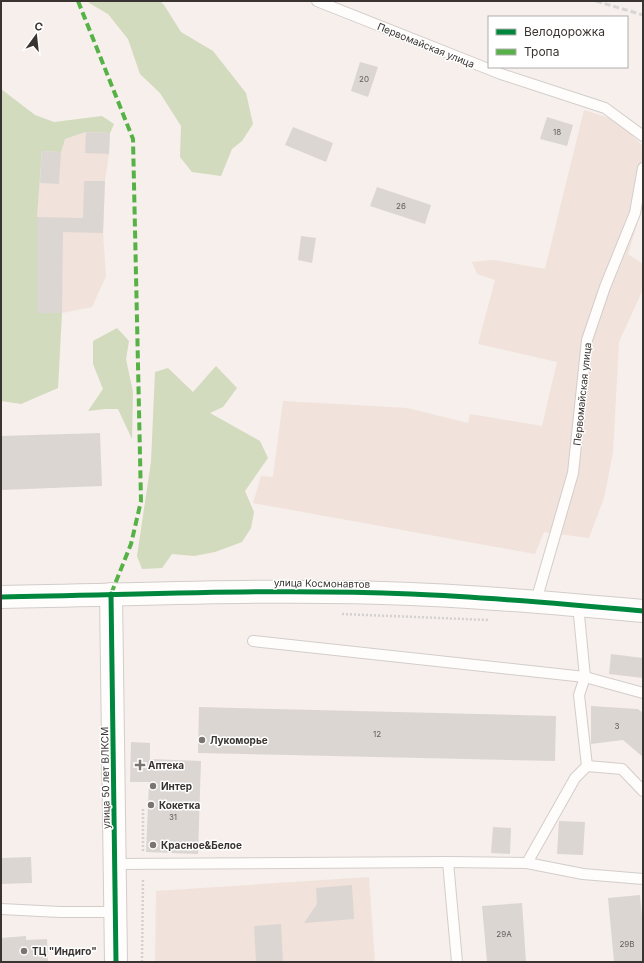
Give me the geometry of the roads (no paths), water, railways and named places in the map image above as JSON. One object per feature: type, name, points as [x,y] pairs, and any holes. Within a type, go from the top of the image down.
[{"type":"street","name":"улица Космонавтов","points":[[1,596],[267,591],[411,594],[536,601],[643,611]]},
{"type":"street","name":"улица 50 лет ВЛКСМ","points":[[111,594],[116,962]]},
{"type":"lane","name":"Первомайская улица","points":[[316,1],[501,74],[605,108],[643,136]]},
{"type":"lane","name":"Первомайская улица","points":[[536,601],[573,473],[587,340],[605,287],[635,213],[643,168]]},
{"type":"lane","points":[[578,605],[585,677],[579,695],[587,766]]},
{"type":"lane","points":[[253,641],[585,677],[643,693]]},
{"type":"lane","points":[[527,863],[575,778],[587,766],[622,769],[643,791]]},
{"type":"lane","points":[[448,862],[457,962]]},
{"type":"lane","points":[[115,864],[527,863],[583,874],[643,879]]},
{"type":"lane","points":[[1,909],[60,912],[116,912]]},
{"type":"railway","points":[[596,1],[643,15]]},
{"type":"place","name":"Лукоморье","points":[[202,740]]},
{"type":"place","name":"Аптека","points":[[140,765]]},
{"type":"place","name":"Интер","points":[[153,786]]},
{"type":"place","name":"Кокетка","points":[[151,805]]},
{"type":"place","name":"Красное&Белое","points":[[153,845]]},
{"type":"place","name":"ТЦ \"Индиго\"","points":[[24,951]]}]
